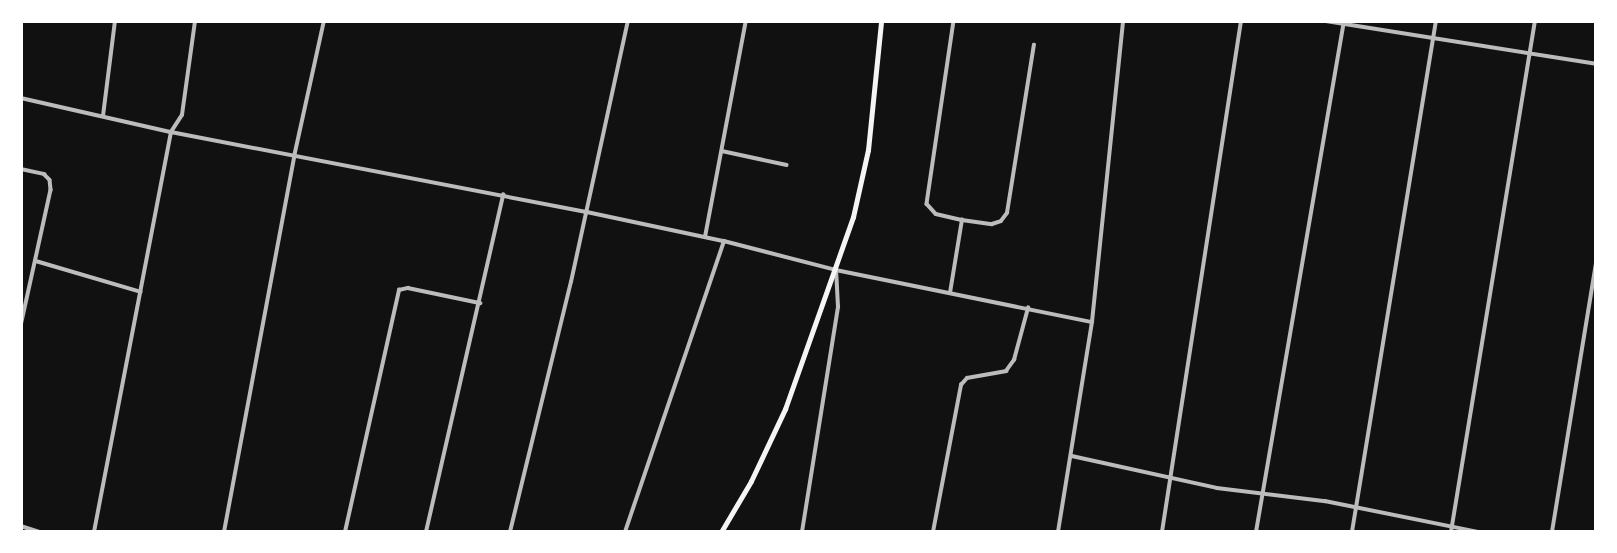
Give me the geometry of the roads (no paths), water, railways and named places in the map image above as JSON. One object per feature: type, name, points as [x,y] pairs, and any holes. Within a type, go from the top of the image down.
[{"type":"main road","points":[[721,532],[751,481],[785,409],[853,217],[868,150],[881,21]]},
{"type":"street","points":[[102,117],[115,21]]},
{"type":"street","points":[[94,532],[172,132],[182,116],[195,21]]},
{"type":"street","points":[[223,532],[324,21]]},
{"type":"street","points":[[510,532],[587,212],[628,21]]},
{"type":"street","points":[[705,237],[746,21]]},
{"type":"street","points":[[954,21],[927,204],[936,214],[992,224],[1001,221],[1007,213],[1034,45]]},
{"type":"street","points":[[1058,532],[1091,322],[1123,21]]},
{"type":"street","points":[[1162,532],[1241,21]]},
{"type":"street","points":[[1326,21],[1596,64]]},
{"type":"street","points":[[1352,532],[1436,21]]},
{"type":"street","points":[[1451,530],[1535,21]]},
{"type":"street","points":[[1256,532],[1344,23]]},
{"type":"street","points":[[21,98],[295,157],[587,212],[724,241],[836,270],[1091,322]]},
{"type":"street","points":[[722,151],[787,165]]},
{"type":"street","points":[[21,169],[44,174],[50,180],[48,211],[21,326]]},
{"type":"street","points":[[426,532],[503,195]]},
{"type":"street","points":[[950,293],[961,220]]},
{"type":"street","points":[[625,532],[724,241]]},
{"type":"street","points":[[36,261],[141,292]]},
{"type":"street","points":[[1552,532],[1596,264]]},
{"type":"street","points":[[802,532],[836,320],[836,270]]},
{"type":"street","points":[[345,532],[399,290],[408,288],[480,303]]},
{"type":"street","points":[[933,532],[961,385],[967,377],[1006,371],[1014,360],[1028,308]]},
{"type":"street","points":[[1072,456],[1217,488],[1264,492],[1451,530],[1479,532]]},
{"type":"street","points":[[21,526],[39,532]]}]
